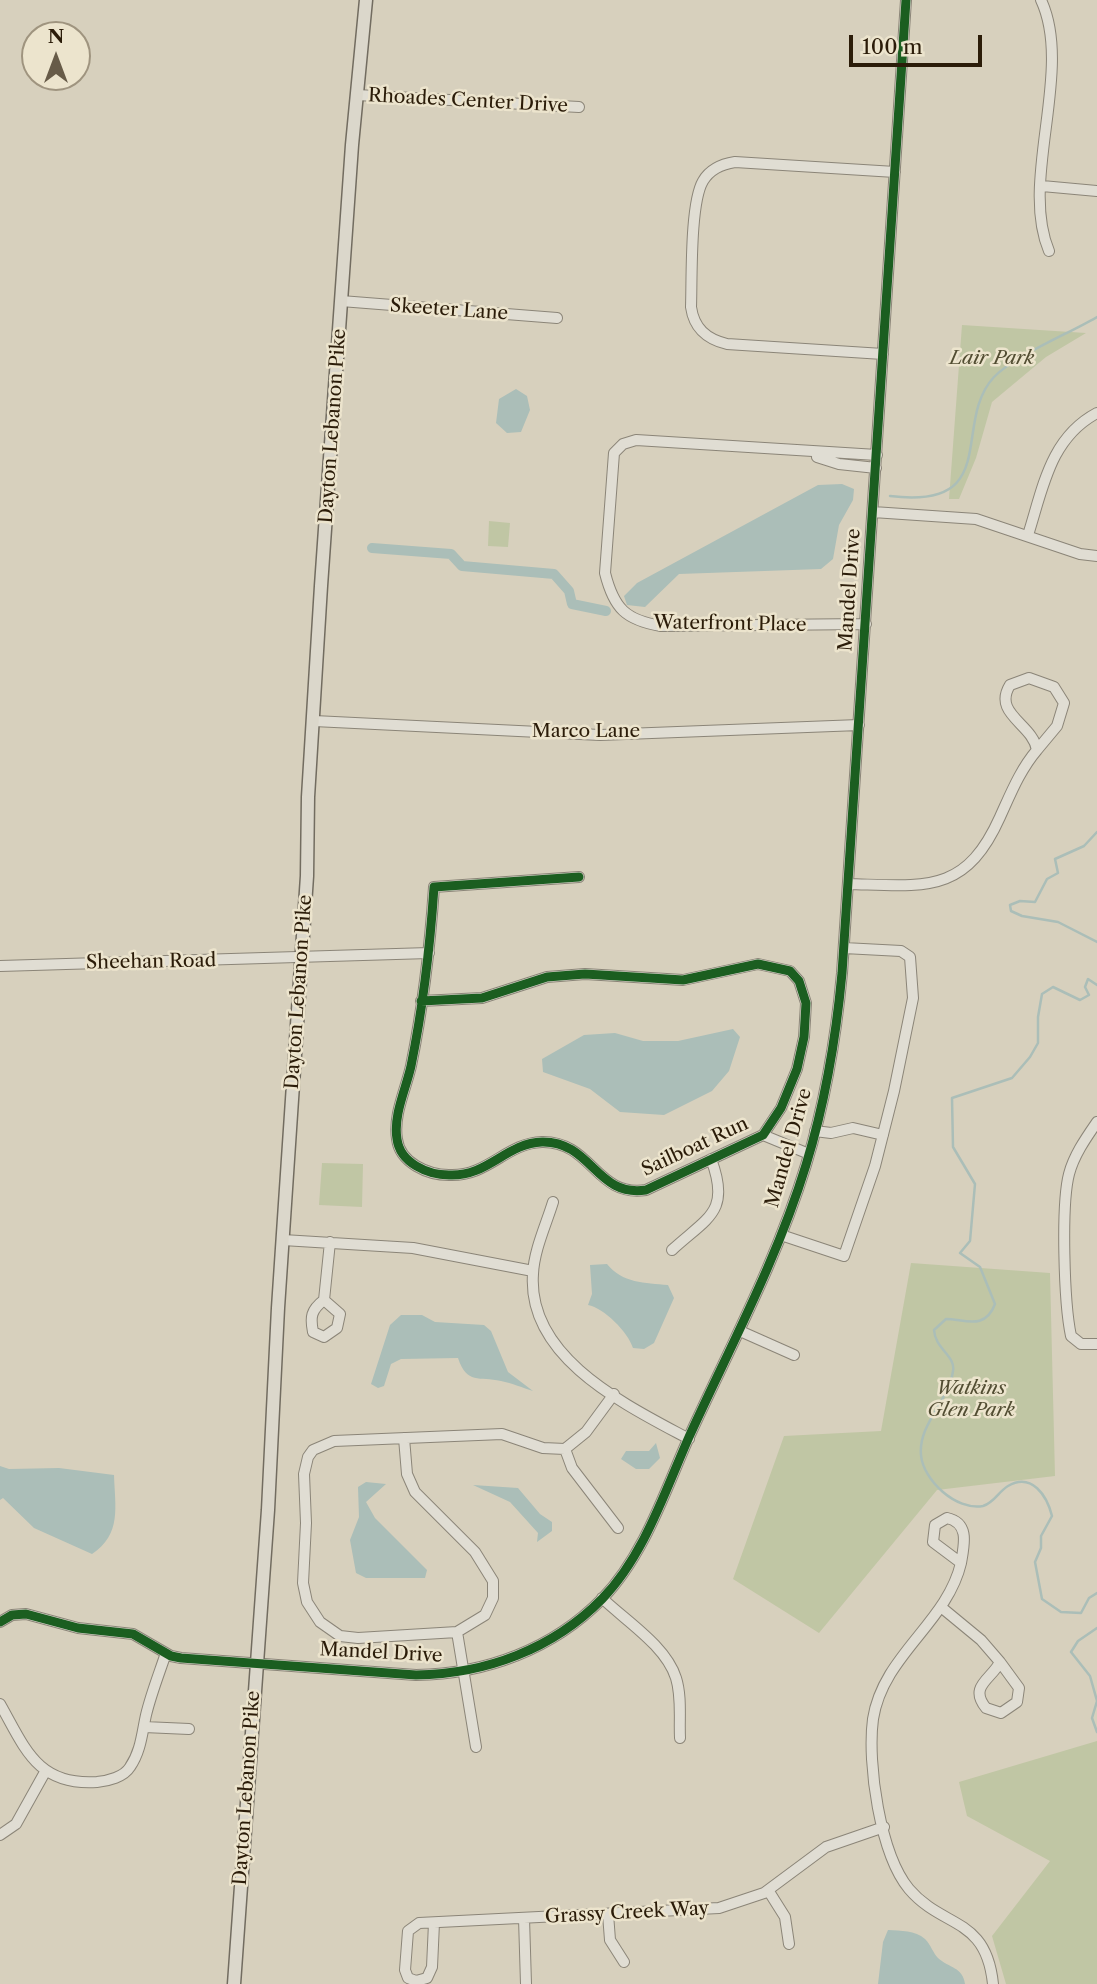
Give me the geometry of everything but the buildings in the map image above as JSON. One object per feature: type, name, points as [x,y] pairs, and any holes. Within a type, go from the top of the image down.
[{"type":"main road","name":"Dayton Lebanon Pike","points":[[234,1984],[341,301],[366,0]]},
{"type":"street","name":"Mandel Drive","points":[[0,1622],[12,1615],[26,1614],[78,1628],[131,1633],[144,1637],[166,1653],[181,1658],[416,1675],[464,1672],[500,1662],[543,1643],[602,1598],[634,1554],[740,1331],[781,1235],[815,1131],[837,1019],[866,624],[906,0]]},
{"type":"street","points":[[1041,0],[1052,33],[1041,228],[1048,251]]},
{"type":"street","name":"Rhoades Center Drive","points":[[357,95],[579,107]]},
{"type":"street","points":[[883,354],[727,344],[704,334],[695,323],[691,307],[697,198],[708,174],[719,166],[735,162],[895,172]]},
{"type":"street","points":[[1042,186],[1097,191]]},
{"type":"street","name":"Skeeter Lane","points":[[341,301],[557,318]]},
{"type":"street","points":[[1028,535],[1058,448],[1071,431],[1097,413]]},
{"type":"street","name":"Waterfront Place","points":[[866,624],[661,626],[635,621],[620,608],[609,589],[605,573],[614,453],[623,444],[636,440],[668,440],[807,453],[877,456]]},
{"type":"street","name":"Waterfront Place","points":[[807,453],[839,464],[876,468]]},
{"type":"street","points":[[873,512],[976,519],[1080,554],[1097,556]]},
{"type":"street","points":[[848,884],[924,883],[959,874],[970,866],[987,844],[1014,783],[1057,726],[1063,703],[1060,693],[1048,683],[1022,679],[1010,685],[1005,703],[1007,710],[1034,738],[1037,750]]},
{"type":"street","name":"Marco Lane","points":[[314,721],[600,735],[859,725]]},
{"type":"street","name":"Sailboat Run","points":[[421,1001],[482,998],[547,977],[598,974],[683,980],[758,964],[790,971],[799,981],[806,1003],[804,1037],[797,1069],[781,1108],[763,1135],[646,1190],[631,1192],[618,1189],[577,1151],[559,1143],[522,1145],[484,1170],[467,1175],[430,1173],[415,1166],[403,1154],[396,1140],[429,953],[434,887],[579,877]]},
{"type":"street","points":[[781,1235],[844,1256],[859,1217],[883,1135],[914,998],[910,957],[901,951],[844,948]]},
{"type":"street","name":"Sheehan Road","points":[[0,966],[253,960],[301,954],[429,953]]},
{"type":"street","points":[[1097,1122],[1074,1160],[1066,1187],[1069,1328],[1078,1342],[1097,1344]]},
{"type":"street","points":[[815,1131],[831,1133],[853,1128],[883,1135]]},
{"type":"street","points":[[763,1135],[809,1154]]},
{"type":"street","points":[[671,1250],[715,1211],[720,1196],[719,1181],[711,1159]]},
{"type":"street","points":[[554,1202],[533,1271],[536,1310],[548,1336],[574,1366],[614,1394],[689,1439]]},
{"type":"street","points":[[283,1240],[413,1248],[533,1271]]},
{"type":"street","points":[[324,1300],[330,1242]]},
{"type":"street","points":[[740,1331],[794,1355]]},
{"type":"street","points":[[404,1438],[407,1474],[415,1492],[475,1552],[493,1581],[493,1598],[485,1615],[457,1632],[378,1638],[341,1636],[320,1622],[304,1592],[304,1474],[308,1457],[326,1443],[404,1438],[502,1434],[543,1448],[565,1449],[586,1432],[614,1394]]},
{"type":"street","points":[[565,1449],[572,1468],[618,1528]]},
{"type":"street","points":[[961,1563],[933,1542],[932,1531],[939,1521],[947,1518],[961,1525],[965,1537],[961,1563],[954,1589],[893,1666],[878,1700],[871,1752],[890,1853],[902,1879],[928,1905],[956,1921],[976,1937],[989,1962],[993,1984]]},
{"type":"street","points":[[602,1598],[659,1652],[673,1670],[679,1690],[680,1738]]},
{"type":"street","points":[[941,1607],[981,1640],[1000,1662],[1019,1688],[1017,1702],[1010,1710],[1001,1713],[986,1707],[979,1693],[981,1682],[1000,1662]]},
{"type":"street","points":[[457,1632],[476,1746]]},
{"type":"street","points":[[0,1704],[24,1748],[45,1772],[83,1782],[114,1778],[131,1765],[166,1653]]},
{"type":"street","points":[[144,1727],[189,1729]]},
{"type":"street","points":[[0,1835],[16,1824],[45,1772]]},
{"type":"street","name":"Grassy Creek Way","points":[[434,1923],[432,1967],[427,1978],[416,1981],[408,1978],[405,1970],[408,1931],[419,1923],[719,1908],[768,1890],[826,1847],[884,1828]]},
{"type":"street","points":[[768,1890],[785,1917],[789,1944]]},
{"type":"street","points":[[608,1914],[610,1940],[624,1962]]},
{"type":"street","points":[[524,1919],[526,1984]]},
{"type":"green space","name":"Lair Park","points":[[962,325],[1086,333],[1046,357],[992,402],[976,458],[959,499],[949,499]]},
{"type":"green space","points":[[489,521],[510,523],[508,547],[488,546]]},
{"type":"green space","points":[[322,1163],[363,1164],[362,1207],[319,1205]]},
{"type":"green space","name":"Watkins Glen Park","points":[[911,1263],[1050,1273],[1055,1476],[937,1490],[819,1633],[733,1579],[784,1436],[881,1431]]},
{"type":"green space","points":[[1097,1741],[1097,1984],[1006,1984],[992,1936],[1050,1861],[967,1816],[959,1782]]},
{"type":"shaded area","points":[[516,389],[527,396],[530,410],[521,432],[507,433],[496,423],[499,399]]},
{"type":"shaded area","points":[[842,484],[854,489],[853,500],[839,525],[833,559],[821,569],[679,574],[645,607],[627,605],[624,596],[637,583],[818,485]]},
{"type":"shaded area","points":[[733,1029],[740,1037],[729,1071],[712,1091],[664,1115],[620,1112],[590,1089],[543,1072],[542,1059],[584,1035],[615,1033],[643,1041],[678,1041]]},
{"type":"shaded area","points":[[607,1264],[627,1278],[668,1285],[674,1298],[654,1343],[644,1349],[633,1348],[615,1322],[588,1305],[592,1294],[590,1265]]},
{"type":"shaded area","points":[[401,1315],[422,1315],[435,1322],[484,1325],[491,1331],[508,1372],[533,1391],[505,1382],[470,1376],[458,1358],[401,1359],[391,1364],[384,1386],[378,1388],[371,1384],[390,1325]]},
{"type":"shaded area","points":[[656,1443],[660,1458],[649,1469],[636,1469],[621,1459],[626,1451],[649,1451]]},
{"type":"shaded area","points":[[0,1466],[9,1469],[59,1468],[114,1475],[115,1519],[108,1538],[92,1554],[34,1528],[3,1498],[0,1500]]},
{"type":"shaded area","points":[[366,1482],[386,1484],[366,1502],[375,1518],[427,1570],[425,1578],[366,1578],[356,1573],[350,1540],[359,1517],[358,1487]]},
{"type":"shaded area","points":[[473,1485],[518,1488],[540,1514],[552,1522],[552,1531],[537,1542],[538,1533],[510,1502]]},
{"type":"shaded area","points":[[888,1930],[921,1936],[938,1958],[961,1974],[965,1984],[878,1984],[883,1942]]},
{"type":"waterway","points":[[890,496],[925,497],[948,490],[961,477],[968,459],[982,396],[994,377],[1028,353],[1097,317]]},
{"type":"waterway","points":[[372,548],[451,554],[462,566],[554,574],[569,591],[572,604],[606,611]]},
{"type":"waterway","points":[[1097,832],[1084,846],[1055,859],[1058,873],[1047,879],[1035,902],[1020,901],[1010,905],[1011,911],[1022,916],[1058,922],[1097,942]]},
{"type":"waterway","points":[[1097,985],[1088,979],[1085,987],[1089,995],[1080,1000],[1053,987],[1042,994],[1038,1017],[1038,1043],[1012,1078],[952,1098],[953,1147],[975,1184],[970,1241],[960,1253],[980,1267],[995,1304],[986,1318],[980,1321],[946,1319],[934,1330],[935,1337],[951,1361],[953,1371],[921,1444],[923,1465],[934,1483],[962,1504],[983,1506],[1017,1482],[1031,1484],[1037,1488],[1052,1516],[1041,1536],[1041,1548],[1035,1562],[1042,1599],[1061,1612],[1081,1613],[1089,1598],[1097,1593]]},
{"type":"waterway","points":[[1097,1628],[1078,1641],[1071,1652],[1090,1676],[1097,1701]]},
{"type":"waterway","points":[[1097,1701],[1092,1718],[1097,1732]]},
{"type":"cycle path","points":[[0,1622],[12,1615],[26,1614],[78,1628],[133,1634],[171,1656],[181,1658],[416,1675],[468,1670],[493,1664],[540,1645],[583,1617],[617,1582],[642,1543],[781,1235],[806,1165],[829,1070],[842,973],[906,0]]},
{"type":"cycle path","points":[[421,1001],[482,998],[547,977],[585,974],[683,980],[758,964],[790,971],[799,981],[806,1003],[804,1037],[797,1069],[781,1108],[763,1135],[646,1190],[629,1190],[616,1186],[572,1150],[559,1144],[529,1144],[475,1171],[449,1175],[424,1170],[403,1155],[397,1139],[397,1121],[419,1022],[422,999],[428,954],[434,887],[579,877]]}]
